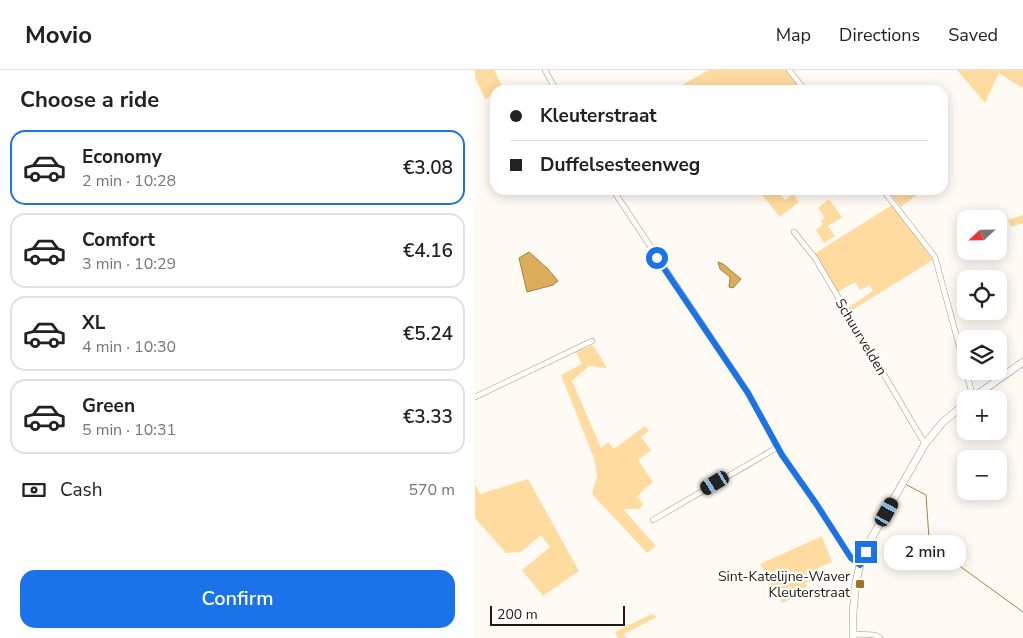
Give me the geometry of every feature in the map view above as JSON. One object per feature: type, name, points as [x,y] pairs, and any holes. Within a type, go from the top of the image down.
[{"type":"street","points":[[545,70],[553,85]]},
{"type":"street","points":[[789,70],[801,85]]},
{"type":"street","points":[[616,195],[748,393],[778,447],[851,558],[860,565]]},
{"type":"street","points":[[887,195],[935,257],[957,338]]},
{"type":"street","name":"Schuurvelden","points":[[794,232],[815,258],[925,444]]},
{"type":"street","points":[[475,397],[593,340]]},
{"type":"street","points":[[983,390],[1023,362]]},
{"type":"street","points":[[880,638],[875,635],[853,636],[853,597],[860,565],[871,539],[925,444],[943,422],[957,410]]},
{"type":"street","points":[[653,520],[778,447]]},
{"type":"shaded area","points":[[475,70],[494,70],[502,85],[490,85],[490,96],[485,99],[475,77]]},
{"type":"shaded area","points":[[709,70],[786,70],[798,85],[682,85]]},
{"type":"shaded area","points":[[957,70],[1023,70],[1023,86],[1022,88],[999,73],[985,103]]},
{"type":"shaded area","points":[[762,195],[780,195],[785,200],[794,195],[799,202],[780,217]]},
{"type":"shaded area","points":[[891,195],[917,195],[901,207]]},
{"type":"shaded area","points":[[829,199],[842,217],[828,226],[835,236],[824,243],[816,230],[823,225],[821,221],[825,218],[818,208]]},
{"type":"shaded area","points":[[892,205],[933,260],[849,312],[846,309],[873,291],[870,285],[860,290],[855,282],[836,293],[814,254]]},
{"type":"shaded area","points":[[1023,215],[1023,223],[1011,227],[1008,220]]},
{"type":"shaded area","points":[[529,252],[558,281],[553,285],[527,292],[519,258]]},
{"type":"shaded area","points":[[718,262],[741,279],[733,288],[729,287],[730,277],[720,269]]},
{"type":"shaded area","points":[[593,345],[607,368],[589,366],[572,381],[601,448],[608,442],[614,449],[645,426],[649,431],[641,437],[651,450],[638,460],[653,482],[637,496],[643,504],[640,509],[623,509],[656,546],[647,553],[592,494],[597,476],[594,458],[561,375],[582,364],[576,352]]},
{"type":"shaded area","points":[[528,479],[579,571],[543,596],[522,570],[550,547],[541,535],[521,552],[506,553],[475,518],[475,484],[480,494]]},
{"type":"shaded area","points":[[822,536],[832,562],[818,568],[821,577],[805,583],[809,591],[782,603],[760,564]]},
{"type":"shaded area","points":[[652,614],[657,617],[624,634],[626,638],[618,638],[615,632]]},
{"type":"waterway","points":[[907,485],[926,495],[930,540],[961,567],[1023,612]]},
{"type":"place","name":"Sint-Katelijne-Waver Kleuterstraat","points":[[860,584]]},
{"type":"route","points":[[657,258],[748,393],[782,455],[804,485],[851,558],[860,565],[866,552]]}]
